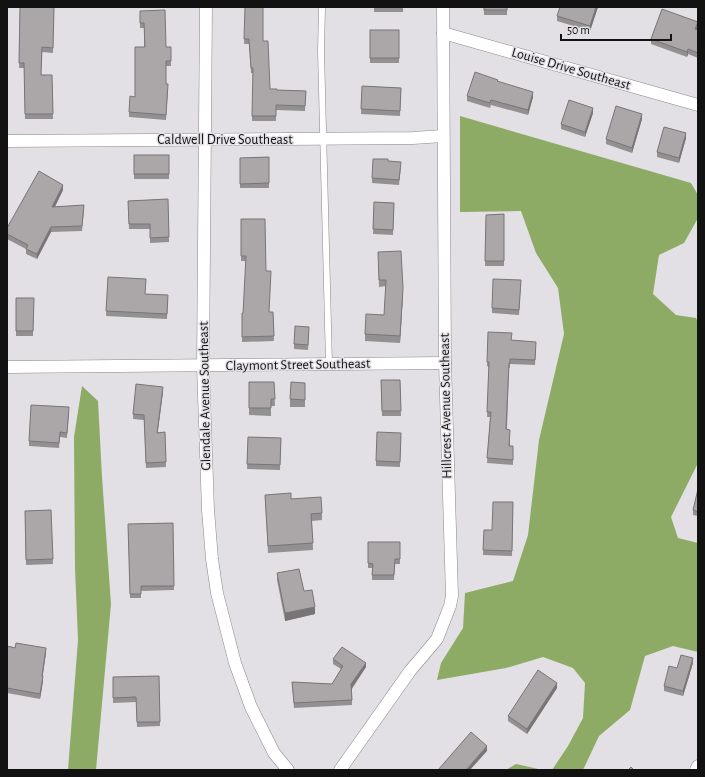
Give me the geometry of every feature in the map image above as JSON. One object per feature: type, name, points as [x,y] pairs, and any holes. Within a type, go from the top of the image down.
[{"type":"street","name":"Glendale Avenue Southeast","points":[[206,7],[203,366],[208,510],[212,558],[217,593],[236,663],[251,707],[274,753],[288,770]]},
{"type":"street","name":"Hillcrest Avenue Southeast","points":[[340,770],[410,671],[437,639],[450,606],[452,596],[445,363],[443,7]]},
{"type":"street","name":"Louise Drive Southeast","points":[[443,33],[698,105]]},
{"type":"street","name":"Caldwell Drive Southeast","points":[[7,141],[413,138],[443,136]]},
{"type":"street","name":"Claymont Street Southeast","points":[[7,367],[445,363]]},
{"type":"street","points":[[696,770],[698,766]]},
{"type":"lane","points":[[322,7],[329,364]]},
{"type":"green space","points":[[460,116],[691,183],[698,195],[698,218],[684,243],[659,255],[653,294],[676,315],[696,318],[698,323],[698,463],[671,517],[678,538],[698,543],[698,652],[673,646],[645,656],[630,710],[599,736],[583,770],[552,770],[568,746],[583,718],[585,683],[573,668],[543,657],[506,668],[437,680],[441,663],[463,628],[465,593],[513,581],[528,535],[539,440],[564,334],[558,288],[536,253],[521,211],[460,212]]},
{"type":"green space","points":[[82,386],[98,401],[111,604],[96,770],[68,770],[78,640],[75,568],[74,437]]},
{"type":"green space","points":[[516,764],[543,770],[506,770]]},
{"type":"building","points":[[20,7],[54,7],[53,48],[42,47],[41,75],[52,75],[53,114],[25,114],[24,63],[19,63]]},
{"type":"building","points":[[245,7],[263,7],[263,41],[268,41],[270,89],[306,91],[305,106],[276,105],[276,116],[252,116],[253,68],[251,68],[249,39],[244,39]]},
{"type":"building","points":[[484,7],[507,7],[507,10],[484,10]]},
{"type":"building","points":[[560,7],[596,7],[590,26],[557,16]]},
{"type":"building","points":[[662,9],[698,22],[695,29],[698,30],[698,53],[688,49],[687,52],[651,39]]},
{"type":"building","points":[[165,10],[166,47],[171,47],[171,61],[166,61],[166,84],[168,84],[166,115],[129,112],[130,96],[135,97],[135,47],[145,47],[144,23],[140,23],[140,11]]},
{"type":"building","points":[[370,30],[399,30],[399,58],[370,58]]},
{"type":"building","points":[[475,72],[498,80],[497,81],[533,92],[528,110],[491,100],[490,103],[467,96]]},
{"type":"building","points":[[362,86],[401,88],[400,111],[361,109]]},
{"type":"building","points":[[569,100],[593,108],[585,132],[561,124]]},
{"type":"building","points":[[616,106],[642,114],[632,148],[606,139]]},
{"type":"building","points":[[664,127],[686,133],[679,158],[657,152]]},
{"type":"building","points":[[134,155],[169,155],[169,174],[134,174]]},
{"type":"building","points":[[269,157],[269,183],[240,184],[240,158]]},
{"type":"building","points":[[373,159],[388,159],[388,161],[401,162],[399,180],[372,178]]},
{"type":"building","points":[[39,171],[63,185],[52,207],[84,205],[82,226],[51,227],[37,254],[26,249],[28,245],[7,234],[7,228]]},
{"type":"building","points":[[168,199],[169,237],[150,238],[150,224],[129,224],[128,201]]},
{"type":"building","points":[[374,202],[394,203],[393,230],[373,229]]},
{"type":"building","points":[[504,214],[504,261],[485,261],[486,215]]},
{"type":"building","points":[[241,219],[265,219],[266,271],[271,271],[269,312],[273,312],[274,336],[242,337],[246,256],[241,256]]},
{"type":"building","points":[[401,251],[403,288],[400,336],[365,334],[366,314],[384,315],[386,280],[379,280],[378,252]]},
{"type":"building","points":[[108,277],[146,279],[145,294],[168,295],[167,314],[106,311]]},
{"type":"building","points":[[493,279],[521,280],[519,310],[492,308]]},
{"type":"building","points":[[16,298],[34,298],[33,331],[16,331]]},
{"type":"building","points":[[295,326],[309,327],[308,345],[294,344]]},
{"type":"building","points":[[488,332],[512,333],[511,340],[536,342],[535,360],[510,359],[509,363],[506,429],[510,430],[509,446],[513,446],[513,460],[487,458],[491,412],[487,412],[489,362],[487,362]]},
{"type":"building","points":[[381,380],[400,380],[401,411],[382,411]]},
{"type":"building","points":[[249,382],[274,382],[275,399],[271,399],[271,408],[249,408]]},
{"type":"building","points":[[291,382],[305,383],[305,400],[290,399]]},
{"type":"building","points":[[136,384],[163,387],[157,433],[165,432],[166,462],[146,463],[144,415],[133,414]]},
{"type":"building","points":[[31,405],[69,407],[67,433],[60,432],[59,443],[29,441]]},
{"type":"building","points":[[377,432],[401,433],[400,462],[376,461]]},
{"type":"building","points":[[248,437],[281,438],[280,465],[247,464]]},
{"type":"building","points":[[698,489],[698,512],[693,510]]},
{"type":"building","points":[[291,493],[291,499],[321,497],[322,513],[311,514],[313,543],[268,546],[265,495]]},
{"type":"building","points":[[493,502],[513,502],[512,551],[483,550],[484,530],[492,530]]},
{"type":"building","points":[[51,510],[53,559],[26,560],[25,511]]},
{"type":"building","points":[[173,523],[174,586],[141,586],[141,594],[130,594],[128,524]]},
{"type":"building","points":[[368,542],[400,542],[400,559],[395,559],[394,575],[372,575],[373,564],[368,563]]},
{"type":"building","points":[[299,569],[304,591],[312,590],[315,607],[285,613],[277,573]]},
{"type":"building","points":[[16,643],[46,648],[40,694],[7,688],[7,646],[15,648]]},
{"type":"building","points":[[342,647],[366,663],[351,684],[352,700],[294,703],[292,682],[332,684],[343,666],[333,659]]},
{"type":"building","points":[[681,655],[693,658],[683,691],[664,686],[669,666],[677,668]]},
{"type":"building","points":[[538,670],[557,683],[527,729],[508,716]]},
{"type":"building","points":[[159,676],[160,722],[137,722],[136,697],[113,698],[113,677]]},
{"type":"building","points":[[471,732],[487,746],[466,770],[438,770]]}]
